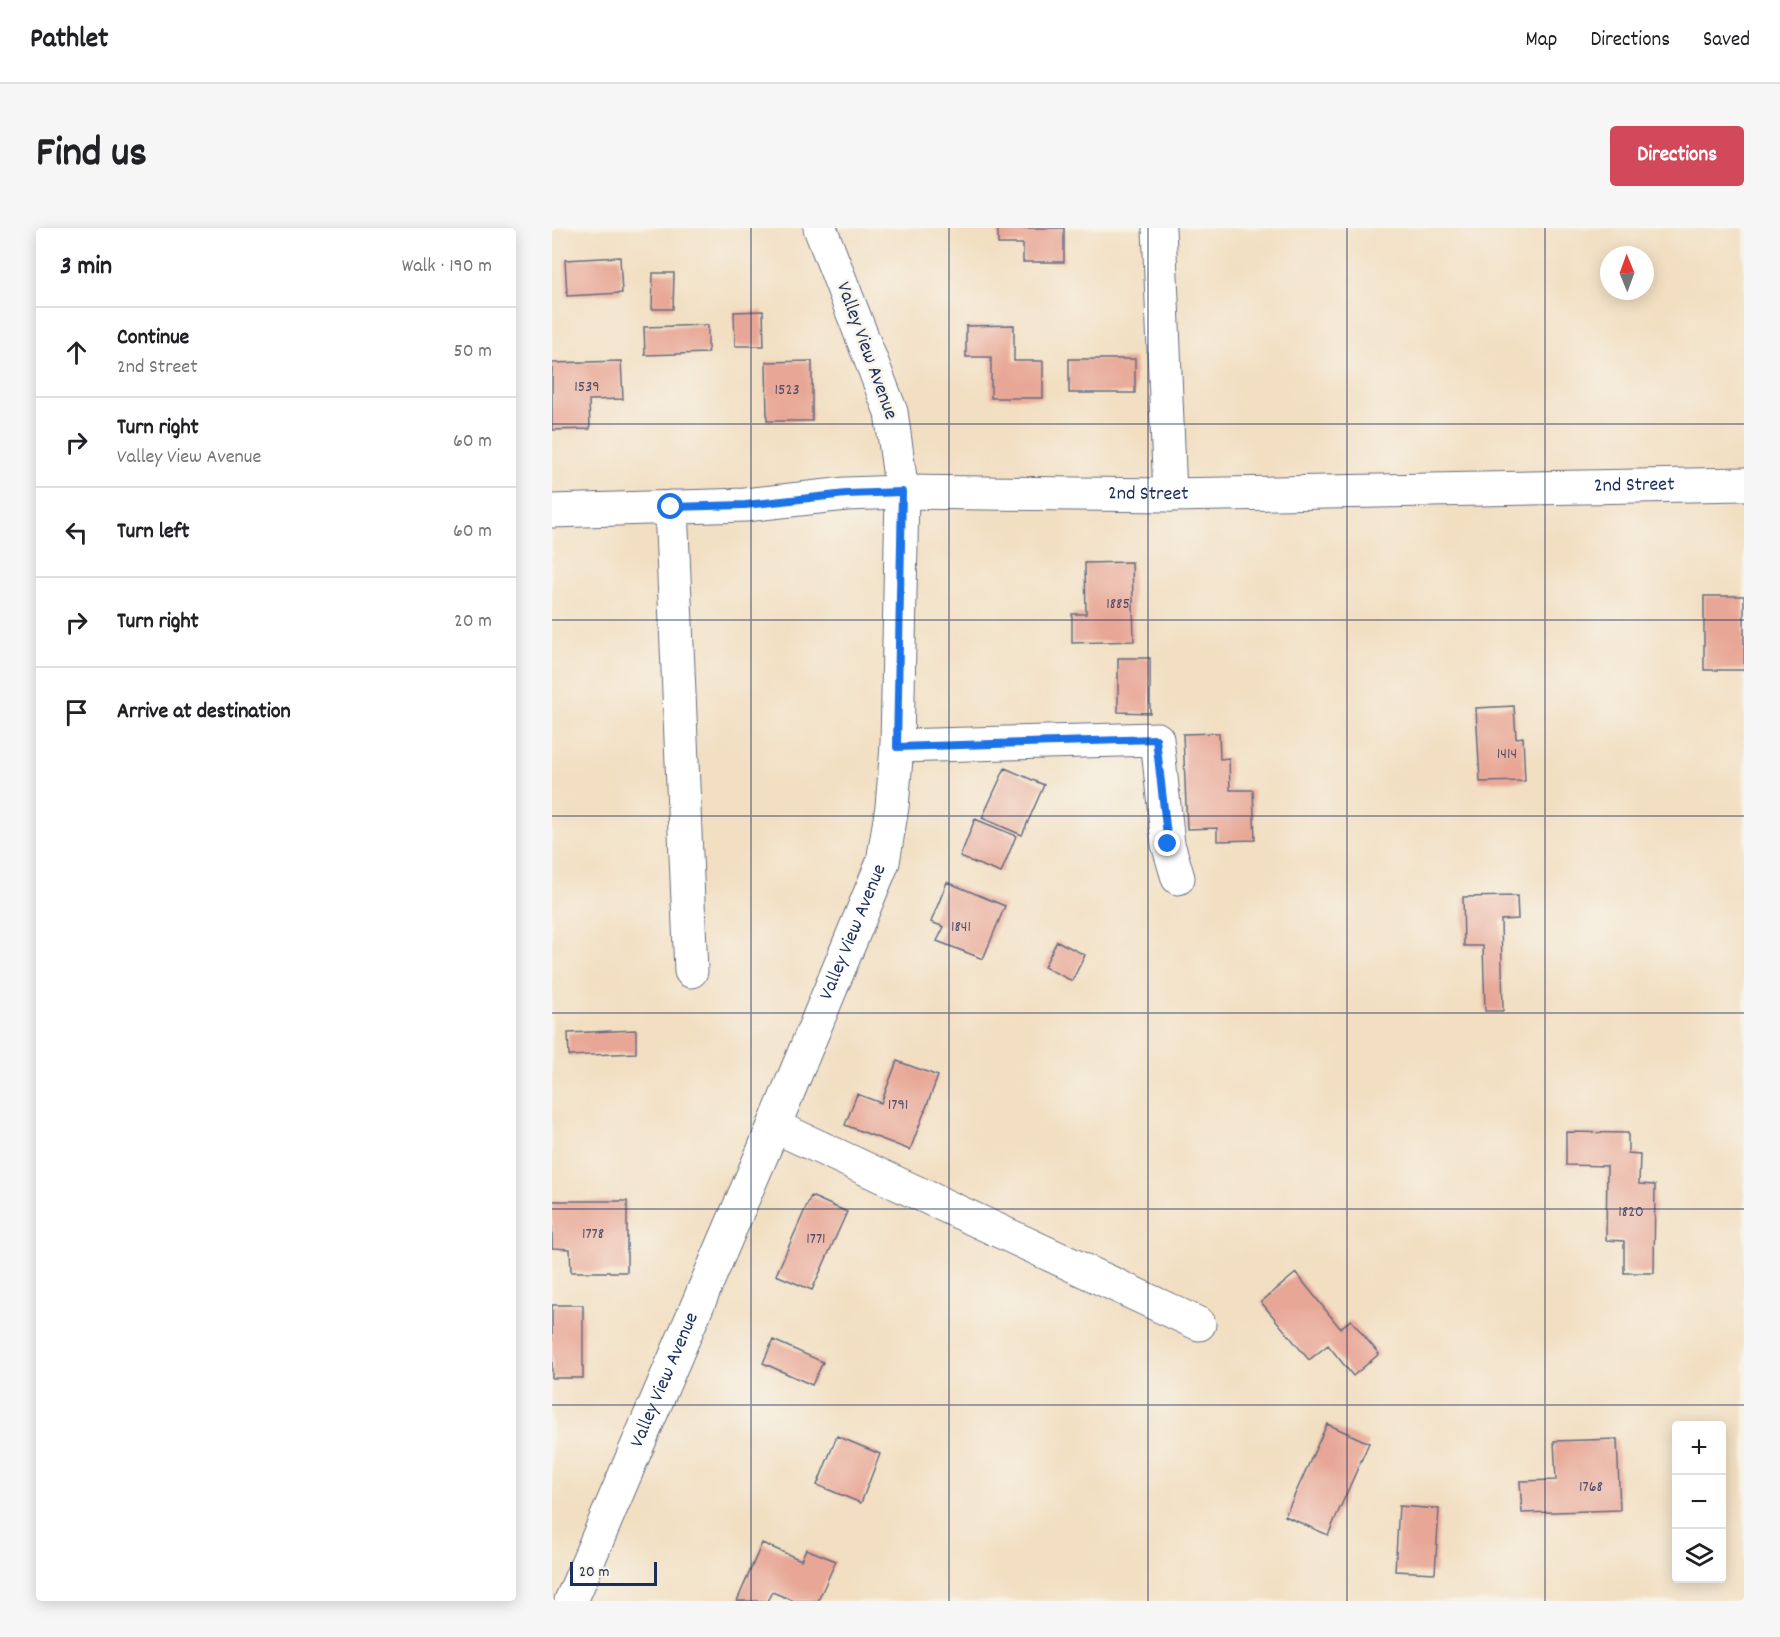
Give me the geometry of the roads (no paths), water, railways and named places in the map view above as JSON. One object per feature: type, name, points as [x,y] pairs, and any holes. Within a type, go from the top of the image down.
[{"type":"street","name":"Valley View Avenue","points":[[571,1601],[774,1126],[883,862],[892,807],[897,747],[902,492],[891,412],[820,228]]},
{"type":"street","points":[[1159,228],[1170,495]]},
{"type":"street","name":"2nd Street","points":[[552,511],[745,505],[846,494],[902,492],[1170,495],[1744,484]]},
{"type":"street","points":[[671,507],[691,971]]},
{"type":"street","points":[[897,747],[1156,739],[1168,844],[1178,878]]},
{"type":"street","points":[[774,1126],[1199,1324]]}]
